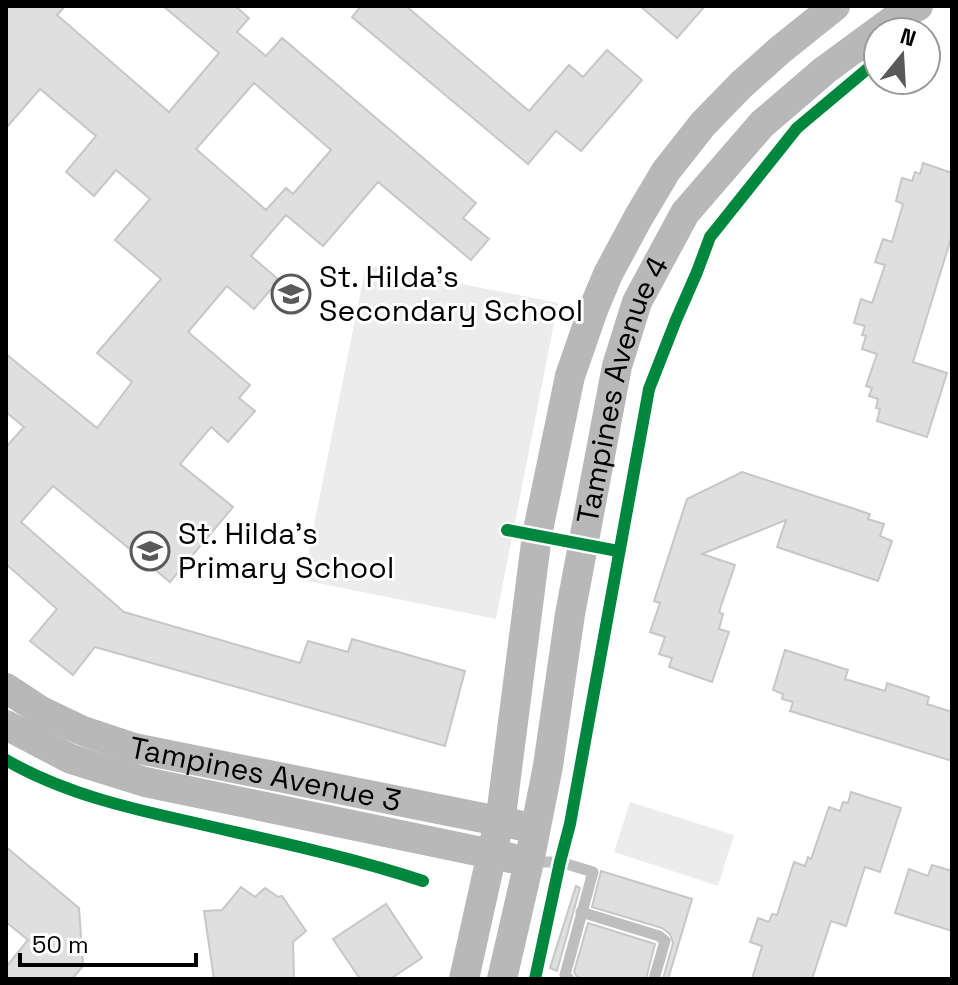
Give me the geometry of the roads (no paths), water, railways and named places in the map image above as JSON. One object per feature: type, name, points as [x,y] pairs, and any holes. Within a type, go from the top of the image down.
[{"type":"main road","name":"Tampines Avenue 4","points":[[464,979],[499,821],[537,535],[570,376],[593,310],[638,218],[666,171],[703,124],[780,50],[835,6]]},
{"type":"main road","name":"Tampines Avenue 4","points":[[502,979],[548,766],[570,614],[617,366],[637,302],[685,213],[762,124],[825,70],[900,15],[918,6]]},
{"type":"main road","name":"Tampines Avenue 3","points":[[6,688],[41,711],[83,731],[134,748],[536,829]]},
{"type":"main road","name":"Tampines Avenue 3","points":[[6,725],[71,759],[145,782],[529,862]]},
{"type":"lane","points":[[529,862],[560,862],[593,872],[565,975],[569,979]]},
{"type":"lane","points":[[581,912],[659,936],[665,941],[654,979]]},
{"type":"place","name":"St. Hilda's Secondary School","points":[[291,294]]},
{"type":"place","name":"St. Hilda's Primary School","points":[[150,551]]}]
